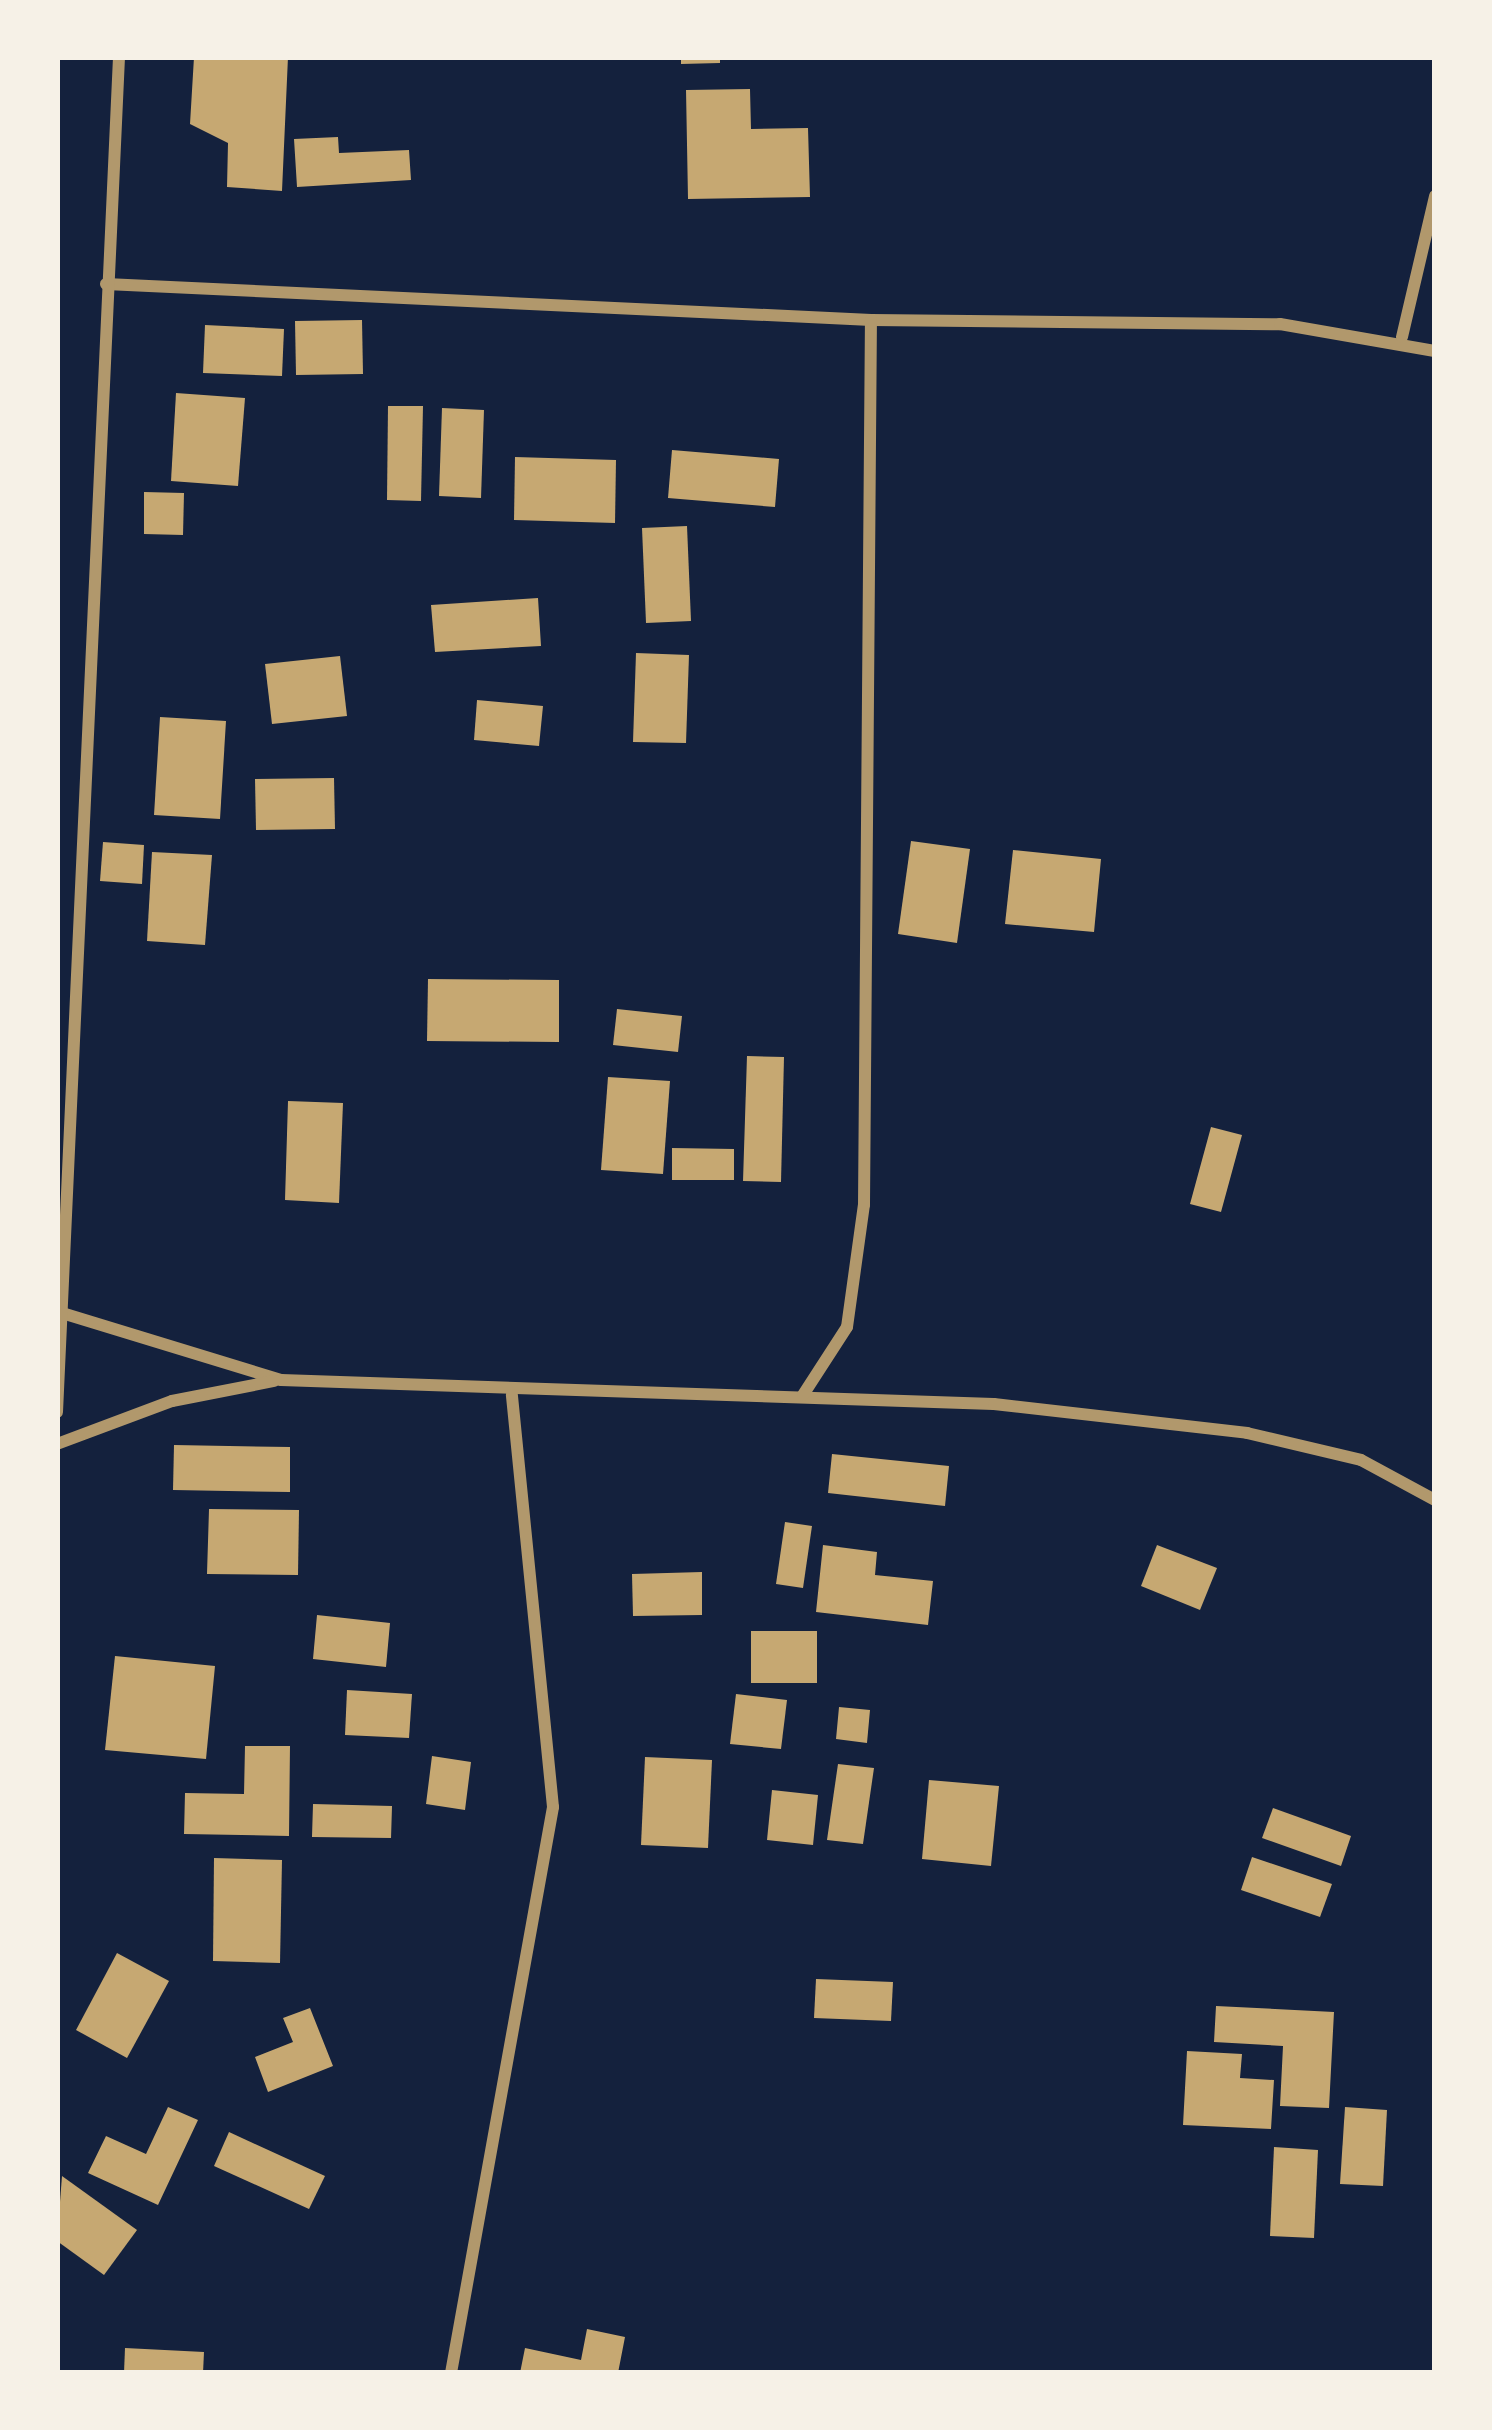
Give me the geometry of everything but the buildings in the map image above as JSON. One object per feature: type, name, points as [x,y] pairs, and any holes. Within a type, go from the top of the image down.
[{"type":"street","points":[[57,1412],[63,1030],[119,57]]},
{"type":"street","points":[[1402,337],[1435,196]]},
{"type":"street","points":[[106,284],[871,320],[1280,324],[1402,337],[1435,351]]},
{"type":"street","points":[[803,1395],[847,1327],[864,1205],[871,320]]},
{"type":"street","points":[[62,1313],[281,1380],[512,1395],[803,1395],[1247,1432],[1360,1460],[1435,1500]]},
{"type":"street","points":[[57,1444],[153,1407],[281,1380]]},
{"type":"street","points":[[451,2373],[553,1807],[512,1395]]}]
